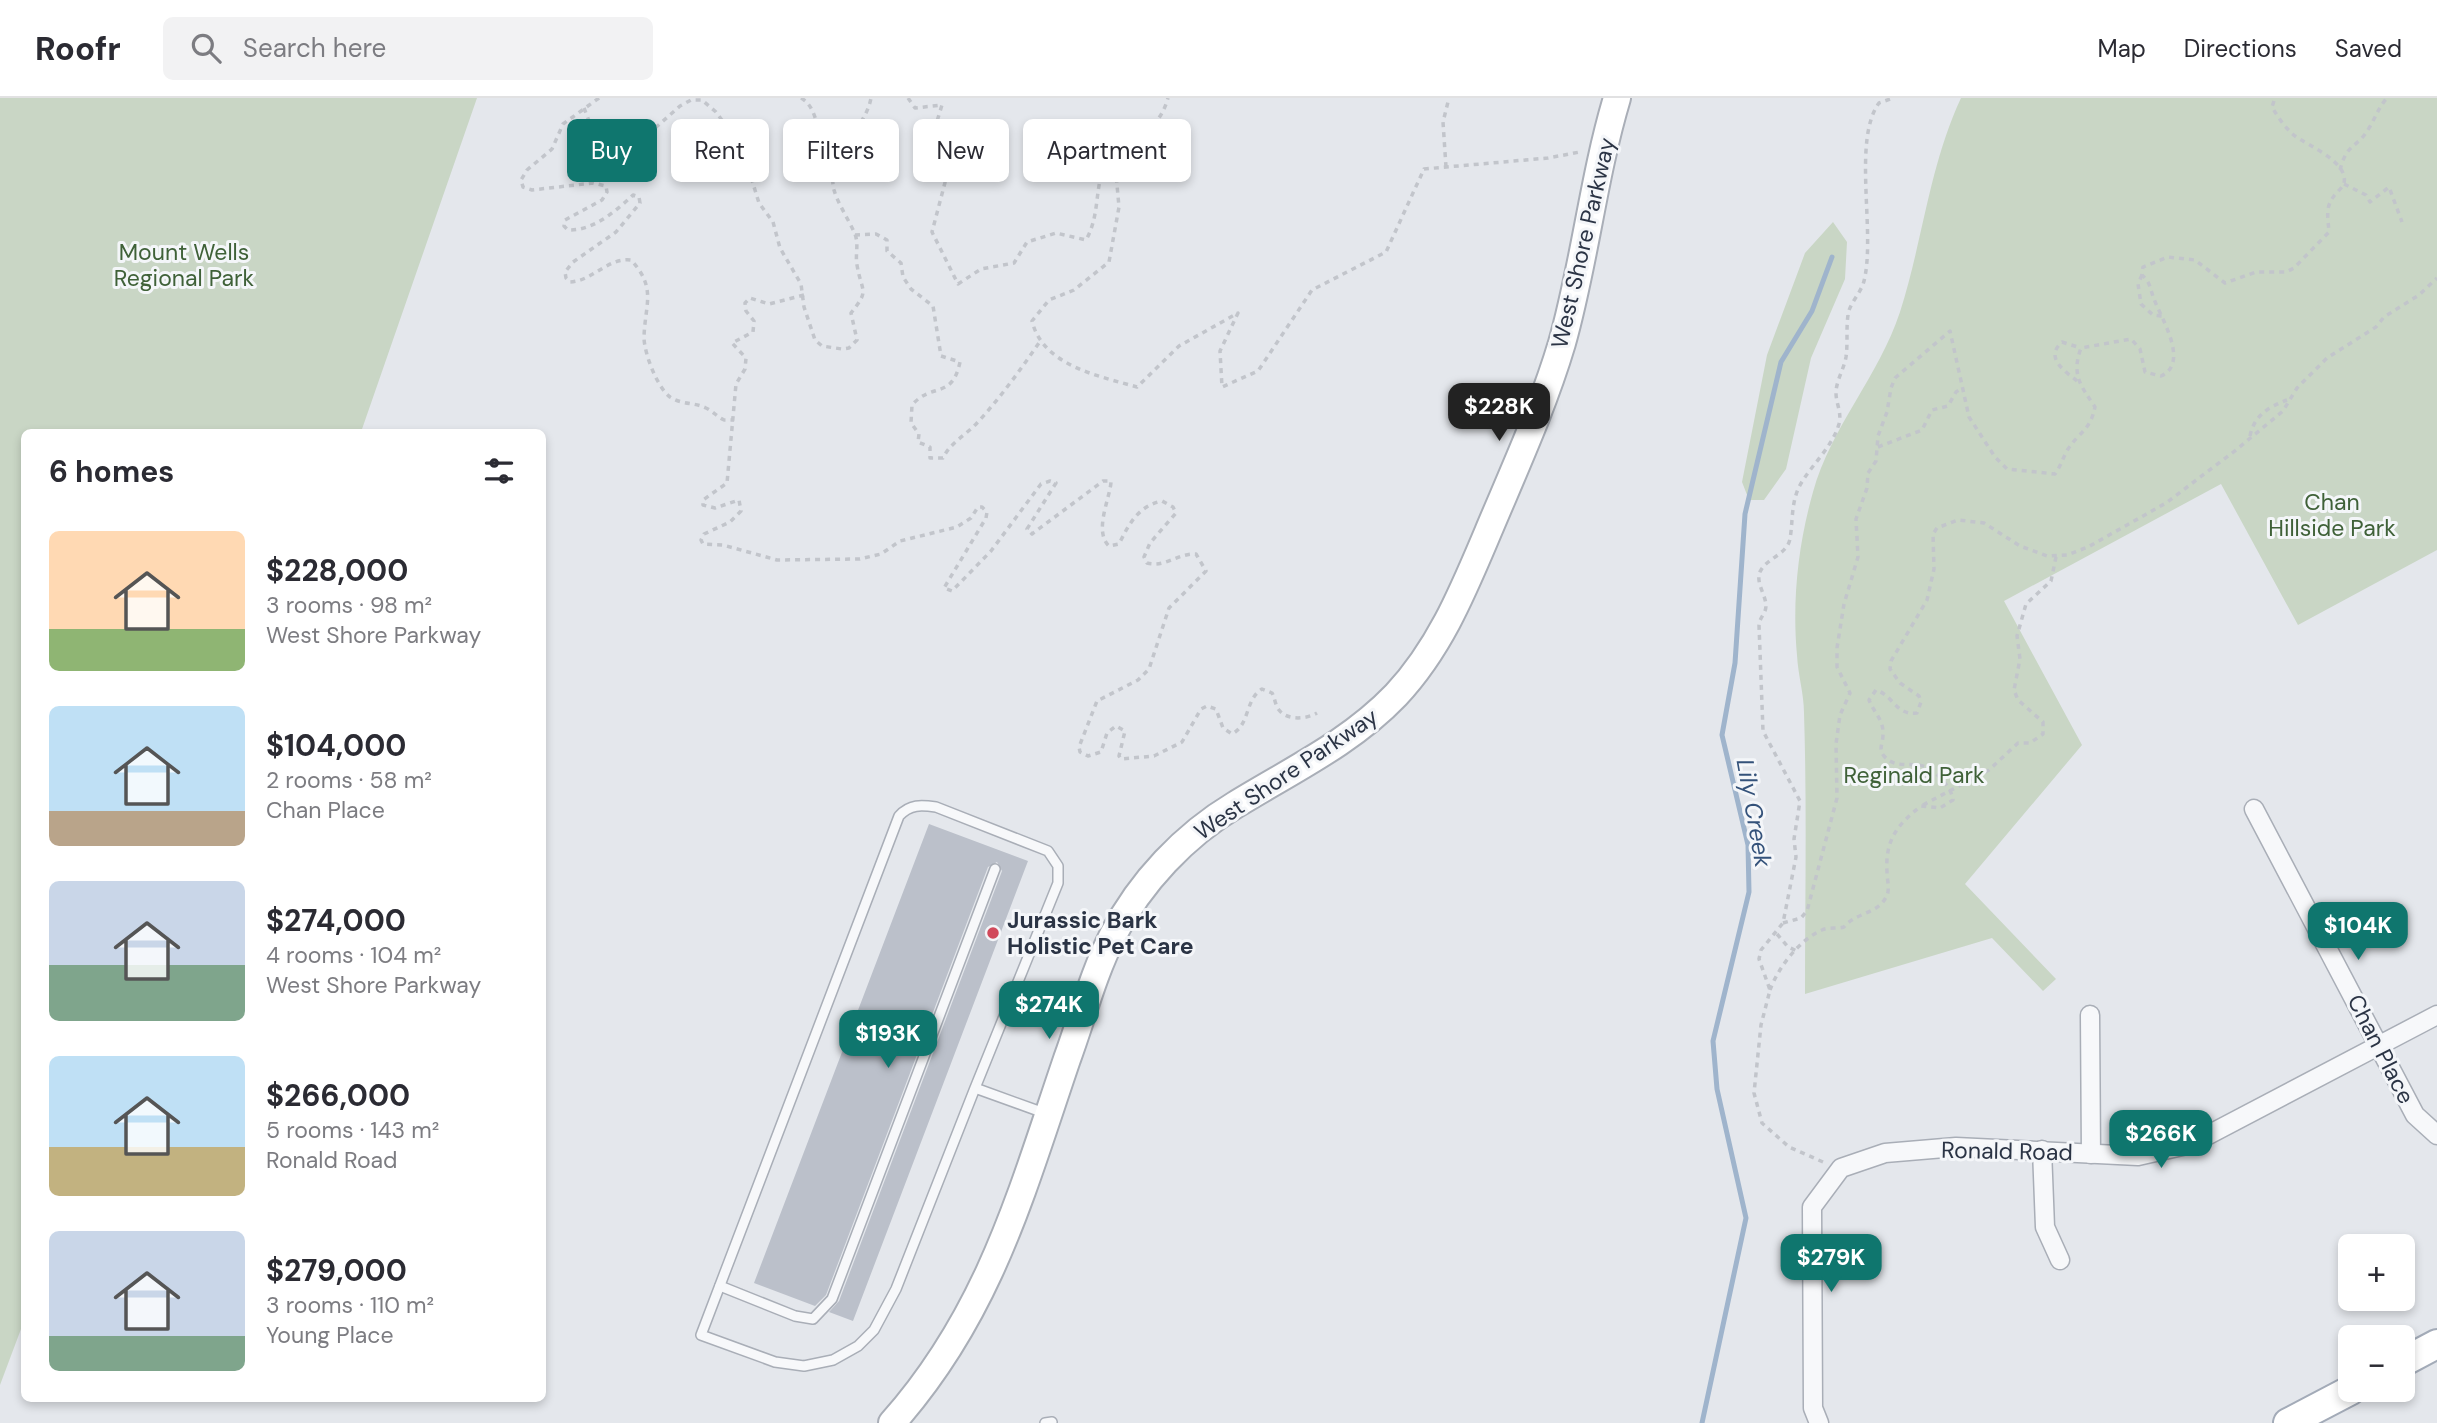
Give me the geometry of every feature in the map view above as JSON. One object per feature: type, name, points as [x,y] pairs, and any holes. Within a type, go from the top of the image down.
[{"type":"main road","name":"West Shore Parkway","points":[[892,1423],[943,1356],[977,1301],[1004,1240],[1108,946],[1131,906],[1152,877],[1200,829],[1233,806],[1323,755],[1372,719],[1420,668],[1441,634],[1462,592],[1530,431],[1562,344],[1617,98]]},
{"type":"main road","points":[[2415,1356],[2437,1344]]},
{"type":"main road","points":[[2288,1423],[2338,1397]]},
{"type":"street","name":"Chan Place","points":[[2254,809],[2415,1115],[2437,1135]]},
{"type":"street","points":[[2090,1015],[2091,1154]]},
{"type":"street","name":"Ronald Road","points":[[1841,1168],[1885,1153],[1956,1147],[2138,1156],[2191,1144],[2437,1016]]},
{"type":"street","points":[[2042,1150],[2045,1227],[2060,1260]]},
{"type":"street","points":[[1819,1423],[1813,1408],[1812,1206],[1841,1168]]},
{"type":"lane","points":[[919,805],[936,807],[1048,852],[1058,866],[1058,883],[975,1088],[896,1289],[874,1330],[858,1346],[833,1360],[804,1366],[775,1362],[701,1335],[899,816],[905,809],[919,805]]},
{"type":"lane","points":[[720,1286],[795,1316],[813,1319],[832,1299],[995,869]]},
{"type":"lane","points":[[975,1088],[1049,1115]]},
{"type":"lane","points":[[1045,1423],[1052,1422]]},
{"type":"path","points":[[599,98],[564,124],[552,149],[527,170],[521,180],[523,187],[532,190],[593,183],[606,186],[607,192],[602,200],[565,220],[564,226],[568,230],[576,231],[607,217],[633,195],[639,197],[640,203],[603,243],[573,262],[565,272],[566,278],[570,282],[581,282],[621,259],[631,260],[646,279],[649,297],[644,339],[668,395],[685,405],[709,409],[724,420],[734,420]]},
{"type":"path","points":[[801,98],[811,105],[815,119]]},
{"type":"path","points":[[864,119],[871,98]]},
{"type":"path","points":[[908,98],[915,108],[942,104],[933,134],[947,175],[932,232],[958,284],[981,269],[1014,263],[1027,242],[1056,233],[1086,240],[1093,229],[1099,174],[1116,144],[1154,126],[1168,98]]},
{"type":"path","points":[[1446,167],[1443,122],[1449,98]]},
{"type":"path","points":[[1770,990],[1759,959],[1765,940],[1777,934],[1783,923],[1796,857],[1794,839],[1800,801],[1769,748],[1763,731],[1759,625],[1765,612],[1765,601],[1759,575],[1762,568],[1784,551],[1790,541],[1793,501],[1839,422],[1840,411],[1835,394],[1846,358],[1848,313],[1864,282],[1866,269],[1870,223],[1866,176],[1869,124],[1880,101],[1893,98]]},
{"type":"path","points":[[2275,98],[2272,107],[2277,117],[2294,135],[2334,161],[2344,184],[2366,195],[2370,201],[2389,187],[2402,222]]},
{"type":"path","points":[[2340,170],[2344,153],[2369,129],[2376,110],[2387,98]]},
{"type":"path","points":[[584,108],[591,126],[576,141],[575,145],[580,150],[589,150],[632,132],[653,129],[691,100],[702,100],[716,112],[739,147],[755,184],[759,203],[773,222],[780,248],[792,265],[804,295],[804,307],[816,340],[831,349],[849,348],[855,344],[857,333],[851,313],[860,305],[864,292],[856,261],[858,246],[855,234],[835,191],[834,182]]},
{"type":"path","points":[[1117,182],[1119,207],[1109,262],[1074,290],[1049,300],[1032,321],[1041,340],[1074,369],[1136,387],[1179,346],[1238,313],[1220,351],[1222,387],[1258,371],[1312,290],[1386,252],[1424,169],[1548,158],[1606,146]]},
{"type":"path","points":[[2162,316],[2153,316],[2141,304],[2138,284],[2143,267],[2168,257],[2201,262],[2225,283],[2256,272],[2286,272],[2294,268],[2329,232],[2327,209],[2344,184]]},
{"type":"path","points":[[855,234],[876,234],[887,240],[887,251],[901,263],[905,282],[933,306],[941,356],[960,362],[950,386],[919,397],[912,405],[911,423],[918,431],[918,442],[930,447],[930,458],[943,458],[947,450],[979,422],[1023,371],[1041,340]]},
{"type":"path","points":[[1783,923],[1801,918],[1807,911],[1837,798],[1836,744],[1840,715],[1850,692],[1837,667],[1837,648],[1844,604],[1858,557],[1856,519],[1867,488],[1868,473],[1876,461],[1878,436],[1895,378],[1934,347],[1947,331],[1952,333],[1969,417],[2002,465],[2007,469],[2050,475],[2059,469],[2069,447],[2091,422],[2095,407],[2077,381],[2055,360],[2055,353],[2062,342],[2081,348],[2131,339],[2140,349],[2145,372],[2156,376],[2166,374],[2174,355],[2148,280],[2142,275]]},
{"type":"path","points":[[1921,806],[1949,805],[1953,800],[1951,790],[1926,767],[1902,766],[1884,756],[1880,749],[1884,736],[1882,723],[1869,700],[1872,691],[1876,690],[1886,695],[1896,708],[1908,713],[1917,713],[1920,708],[1919,696],[1900,683],[1889,669],[1891,661],[1927,600],[1934,569],[1933,534],[1945,523],[1958,520],[1984,523],[2031,551],[2056,557],[2088,547],[2113,535],[2120,528],[2141,519],[2249,439],[2283,411],[2288,400],[2327,358],[2376,327],[2384,317],[2419,295],[2437,278]]},
{"type":"path","points":[[804,295],[769,304],[747,299],[745,306],[754,327],[753,332],[732,343],[746,358],[745,369],[736,384],[727,483],[703,500],[703,505],[715,508],[739,500],[741,511],[730,522],[704,534],[701,540],[708,545],[723,545],[777,560],[831,561],[881,554],[900,541],[957,527],[971,518],[978,507],[982,507],[987,512],[986,518],[944,588],[952,591],[990,551],[1041,484],[1051,481],[1056,483],[1056,487],[1030,522],[1027,530],[1032,534],[1107,480],[1112,484],[1105,496],[1102,530],[1103,539],[1109,546],[1119,544],[1130,523],[1146,506],[1162,501],[1173,507],[1176,513],[1146,550],[1147,562],[1158,565],[1186,553],[1196,554],[1206,571],[1169,608],[1149,669],[1138,680],[1097,701],[1079,747],[1083,756],[1101,752],[1107,733],[1116,726],[1125,731],[1126,736],[1119,756],[1121,759],[1154,756],[1182,742],[1201,709],[1207,706],[1216,709],[1223,728],[1232,734],[1241,727],[1252,700],[1262,689],[1272,693],[1277,708],[1287,715],[1310,717],[1317,713]]},
{"type":"path","points":[[2077,381],[2076,367],[2081,348]]},
{"type":"path","points":[[1878,447],[1922,430],[1932,410],[1948,406],[1956,392],[1962,388]]},
{"type":"path","points":[[2249,439],[2252,428],[2266,409],[2288,400]]},
{"type":"path","points":[[1841,1168],[1789,1147],[1762,1123],[1754,1093],[1755,1073],[1761,1025],[1770,990],[1781,967],[1823,929],[1844,927],[1850,919],[1876,908],[1885,900],[1889,891],[1888,849],[1893,832],[1921,806],[1989,770],[2018,743],[2037,740],[2043,734],[2043,722],[2018,700],[2014,690],[2020,659],[2017,636],[2026,604],[2051,581],[2056,557]]},
{"type":"path","points":[[1777,934],[1788,947],[1797,951]]},
{"type":"green space","name":"Mount Wells Regional Park","points":[[0,98],[477,98],[362,429],[21,429],[21,1329],[0,1385]]},
{"type":"green space","points":[[1961,98],[2437,98],[2437,550],[2298,625],[2221,484],[2004,601],[2082,745],[1965,884],[2056,979],[2043,991],[1992,938],[1805,994],[1804,706],[1795,614],[1803,532],[1813,492],[1831,445],[1880,358],[1900,312],[1941,150]]},
{"type":"green space","points":[[1833,222],[1847,242],[1845,279],[1811,358],[1786,469],[1764,500],[1749,500],[1742,482],[1767,355],[1805,253]]},
{"type":"building","points":[[929,824],[1028,861],[853,1321],[829,1312],[839,1301],[1002,871],[997,862],[988,867],[826,1295],[815,1306],[754,1283]]},
{"type":"waterway","name":"Lily Creek","points":[[1702,1423],[1746,1218],[1717,1089],[1713,1041],[1749,892],[1748,845],[1722,735],[1735,663],[1745,514],[1781,362],[1812,311],[1832,257]]},
{"type":"place","name":"Jurassic Bark Holistic Pet Care","points":[[993,933]]},
{"type":"park label","name":"Chan Hillside Park","points":[[2332,515]]},
{"type":"park label","name":"Reginald Park","points":[[1914,775]]}]
